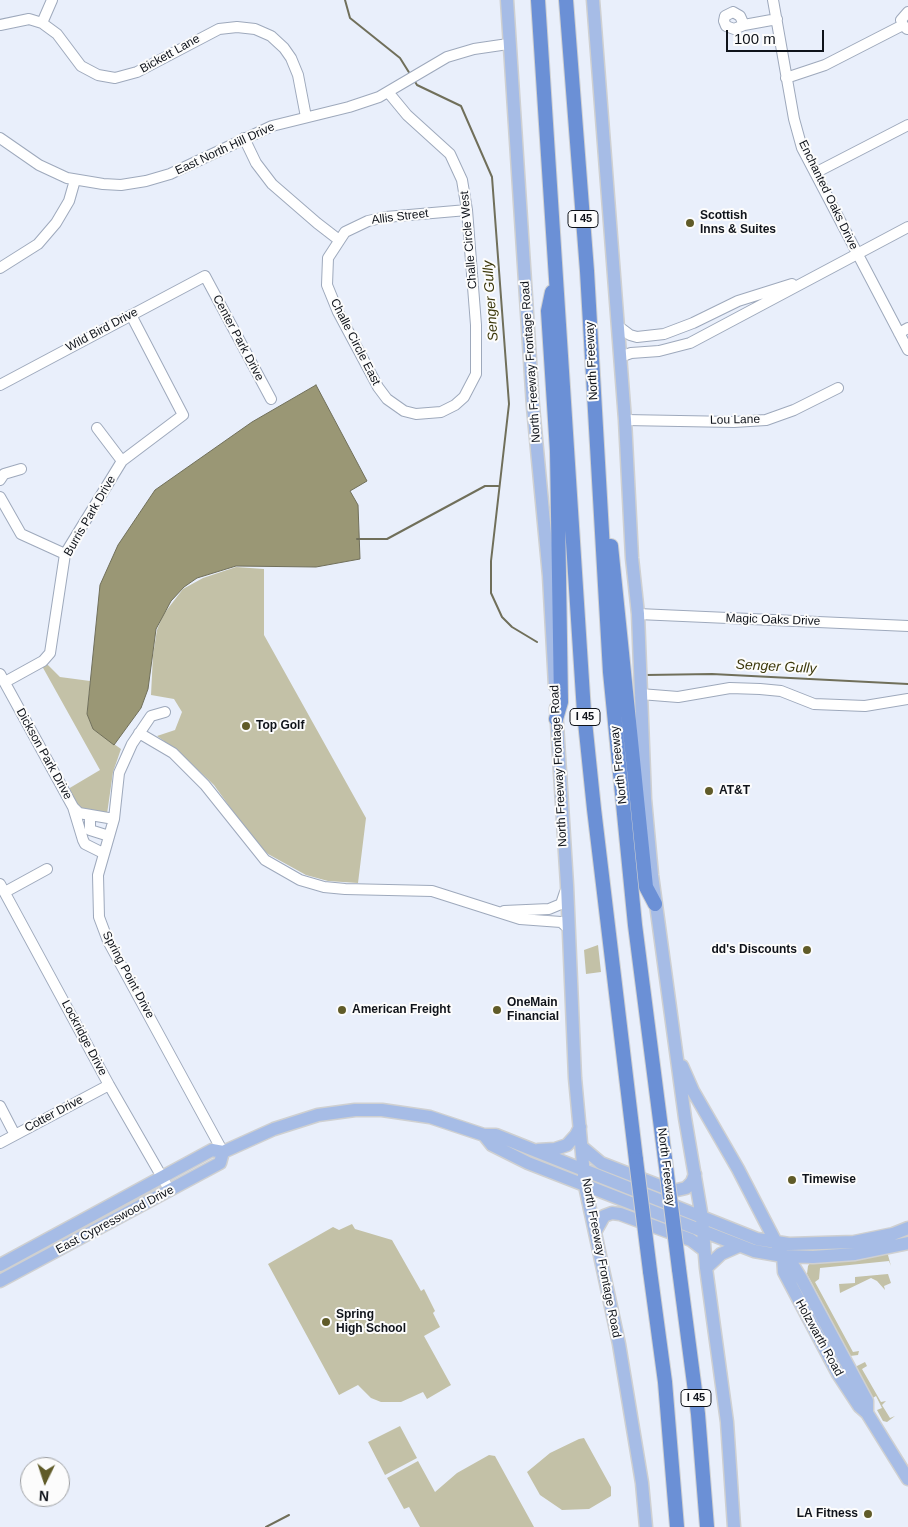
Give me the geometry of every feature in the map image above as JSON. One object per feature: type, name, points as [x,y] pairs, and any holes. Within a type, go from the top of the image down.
[{"type":"highway","name":"I 45","points":[[538,0],[584,712],[636,1160],[665,1382],[676,1527]]},
{"type":"highway","name":"North Freeway","points":[[566,0],[587,271],[614,715],[635,925],[698,1414],[707,1527]]},
{"type":"highway","points":[[556,272],[548,311],[558,478],[561,702],[556,719]]},
{"type":"highway","points":[[596,436],[604,451],[609,531],[646,887],[655,904]]},
{"type":"main road","name":"North Freeway Frontage Road","points":[[507,0],[508,44],[517,137],[533,407],[549,576],[567,885],[575,1078],[585,1186],[619,1344],[642,1483],[646,1527]]},
{"type":"main road","points":[[593,0],[625,420],[632,558],[638,614],[645,799],[655,904],[695,1174],[727,1422],[734,1527]]},
{"type":"main road","name":"Holzwarth Road","points":[[676,1053],[693,1091],[777,1242],[783,1256],[784,1272],[825,1351],[859,1406],[868,1413],[908,1479]]},
{"type":"main road","name":"East Cypresswood Drive","points":[[0,1265],[212,1150],[223,1152],[274,1129],[318,1115],[355,1110],[382,1110],[430,1117],[484,1135],[496,1135],[584,1171],[702,1225]]},
{"type":"main road","points":[[534,1150],[555,1149],[567,1145],[580,1127]]},
{"type":"main road","name":"East Cypresswood Drive","points":[[484,1135],[492,1145],[528,1163],[585,1186],[702,1225]]},
{"type":"main road","points":[[582,1148],[594,1159],[608,1167],[674,1191],[686,1188],[692,1182],[695,1174]]},
{"type":"main road","name":"East Cypresswood Drive","points":[[0,1281],[220,1163],[223,1152]]},
{"type":"main road","points":[[595,1232],[604,1216],[612,1213],[620,1214],[690,1240],[704,1250]]},
{"type":"main road","points":[[702,1225],[777,1242],[854,1242],[893,1234],[908,1228]]},
{"type":"main road","points":[[702,1225],[739,1246],[783,1256],[811,1257],[855,1254],[908,1243]]},
{"type":"main road","points":[[63,1231],[70,1244]]},
{"type":"main road","points":[[706,1268],[721,1254],[739,1246]]},
{"type":"main road","name":"Holzwarth Road","points":[[783,1256],[794,1267],[802,1280],[866,1401],[868,1413]]},
{"type":"main road","points":[[802,1280],[804,1266],[811,1257]]},
{"type":"street","points":[[0,25],[29,20],[42,23],[52,0]]},
{"type":"street","name":"Enchanted Oaks Drive","points":[[774,0],[786,78],[798,134],[814,173],[857,254],[904,331],[908,350]]},
{"type":"street","points":[[786,78],[825,66],[905,27],[902,17],[908,12]]},
{"type":"street","points":[[744,25],[777,19]]},
{"type":"street","name":"Bickett Lane","points":[[42,23],[57,34],[81,66],[98,75],[115,78],[137,72],[219,29],[255,28],[271,36],[284,48],[291,58],[298,75],[306,117]]},
{"type":"street","name":"East North Hill Drive","points":[[0,138],[39,165],[75,180],[121,185],[146,181],[170,174],[272,126],[348,107],[388,92],[420,71],[461,52],[508,44]]},
{"type":"street","name":"Challe Circle West","points":[[388,92],[407,115],[450,154],[462,180],[467,210],[474,288],[476,374],[464,397],[450,407]]},
{"type":"street","points":[[814,173],[908,125]]},
{"type":"street","points":[[244,138],[256,163],[272,184],[339,240]]},
{"type":"street","points":[[0,268],[24,255],[38,244],[50,230],[69,201],[75,180]]},
{"type":"street","name":"Allis Street","points":[[339,240],[345,232],[368,221],[386,217],[467,210]]},
{"type":"street","points":[[620,357],[679,347],[717,330],[908,227]]},
{"type":"street","name":"Challe Circle East","points":[[339,240],[328,258],[327,285],[338,312],[375,378],[378,387],[387,399],[404,411],[416,414],[433,413],[450,407]]},
{"type":"street","name":"Wild Bird Drive","points":[[0,385],[205,276]]},
{"type":"street","name":"Center Park Drive","points":[[205,276],[271,399]]},
{"type":"street","points":[[618,326],[630,335],[646,337],[673,331],[738,301],[805,281]]},
{"type":"street","name":"Burris Park Drive","points":[[2,678],[43,661],[50,653],[65,554],[122,461],[183,415],[131,315]]},
{"type":"street","points":[[709,315],[717,330]]},
{"type":"street","points":[[644,353],[640,349],[639,343],[646,337]]},
{"type":"street","name":"Lou Lane","points":[[625,420],[734,422],[766,420],[794,410],[838,388]]},
{"type":"street","points":[[97,428],[122,461]]},
{"type":"street","points":[[0,480],[4,474],[21,469]]},
{"type":"street","points":[[0,497],[21,534],[65,554]]},
{"type":"street","name":"Magic Oaks Drive","points":[[638,614],[908,626]]},
{"type":"street","name":"Dickson Park Drive","points":[[2,678],[73,807],[83,840],[86,844],[102,853]]},
{"type":"street","points":[[640,694],[678,696],[748,688],[781,691],[814,704],[858,706],[908,699]]},
{"type":"street","name":"Spring Point Drive","points":[[165,712],[152,716],[125,756],[120,770],[114,820],[102,853],[98,896],[100,917],[108,941],[223,1152]]},
{"type":"street","points":[[139,733],[173,754],[205,785],[265,860],[300,880],[324,888],[432,891],[520,918],[561,922],[569,930]]},
{"type":"street","name":"Dickson Park Drive","points":[[73,807],[79,813],[114,820]]},
{"type":"street","points":[[90,815],[90,830],[109,836]]},
{"type":"street","points":[[2,888],[47,869]]},
{"type":"street","points":[[503,912],[549,908],[561,904],[567,885]]},
{"type":"street","name":"Lockridge Drive","points":[[2,888],[109,1085],[170,1191]]},
{"type":"street","name":"Cotter Drive","points":[[0,1143],[109,1085]]},
{"type":"street","points":[[0,1106],[15,1135]]},
{"type":"shaded area","points":[[316,385],[367,481],[350,491],[358,505],[360,559],[316,567],[236,566],[197,578],[184,587],[171,601],[156,629],[148,689],[141,708],[114,745],[93,729],[87,714],[100,585],[118,545],[155,490],[252,422]]},
{"type":"shaded area","name":"Top Golf","points":[[236,567],[264,569],[264,635],[366,818],[358,883],[328,881],[306,875],[268,854],[252,838],[214,785],[179,752],[157,736],[175,730],[182,712],[174,699],[151,695],[153,655],[157,630],[163,615],[183,589],[203,578]]},
{"type":"shaded area","points":[[46,663],[60,677],[90,681],[87,714],[93,729],[121,749],[113,772],[107,814],[79,809],[68,789],[100,770],[42,666]]},
{"type":"shaded area","points":[[598,945],[601,972],[586,974],[584,950]]},
{"type":"shaded area","points":[[352,1224],[355,1229],[392,1240],[421,1291],[424,1289],[435,1311],[433,1313],[440,1327],[424,1336],[451,1385],[427,1399],[423,1392],[401,1402],[381,1402],[371,1398],[358,1385],[339,1395],[268,1264],[333,1227],[339,1230]]},
{"type":"shaded area","points":[[884,1253],[888,1255],[891,1266],[889,1261],[820,1268],[819,1279],[815,1282],[853,1352],[859,1351],[858,1355],[850,1356],[807,1274],[808,1266],[810,1263]]},
{"type":"shaded area","points":[[888,1274],[891,1283],[884,1286],[885,1290],[877,1281],[871,1278],[840,1293],[839,1284],[855,1283],[855,1277]]},
{"type":"shaded area","points":[[865,1362],[867,1366],[862,1369],[881,1402],[886,1401],[882,1405],[890,1418],[895,1416],[887,1422],[883,1421],[877,1410],[882,1408],[876,1396],[871,1399],[857,1369],[857,1366]]},
{"type":"shaded area","points":[[400,1426],[417,1458],[385,1475],[368,1442]]},
{"type":"shaded area","points":[[584,1438],[611,1487],[611,1496],[589,1509],[562,1510],[540,1495],[527,1472],[550,1453]]},
{"type":"shaded area","points":[[489,1455],[495,1456],[534,1527],[420,1527],[409,1507],[404,1509],[387,1478],[418,1461],[435,1492],[457,1473]]},
{"type":"waterway","name":"Senger Gully","points":[[345,0],[350,18],[400,58],[410,74]]},
{"type":"waterway","name":"Senger Gully","points":[[414,80],[417,85],[461,106],[492,177],[509,404],[491,561],[491,593],[502,617],[512,627],[537,642]]},
{"type":"waterway","points":[[357,539],[387,539],[485,486],[498,486]]},
{"type":"waterway","name":"Senger Gully","points":[[646,675],[712,674],[908,684]]},
{"type":"waterway","points":[[266,1527],[289,1515]]},
{"type":"place","name":"Scottish Inns & Suites","points":[[690,223]]},
{"type":"place","name":"Top Golf","points":[[246,726]]},
{"type":"place","name":"AT&T","points":[[709,791]]},
{"type":"place","name":"dd's Discounts","points":[[807,950]]},
{"type":"place","name":"American Freight","points":[[342,1010]]},
{"type":"place","name":"OneMain Financial","points":[[497,1010]]},
{"type":"place","name":"Timewise","points":[[792,1180]]},
{"type":"place","name":"Spring High School","points":[[326,1322]]},
{"type":"place","name":"LA Fitness","points":[[868,1514]]}]
